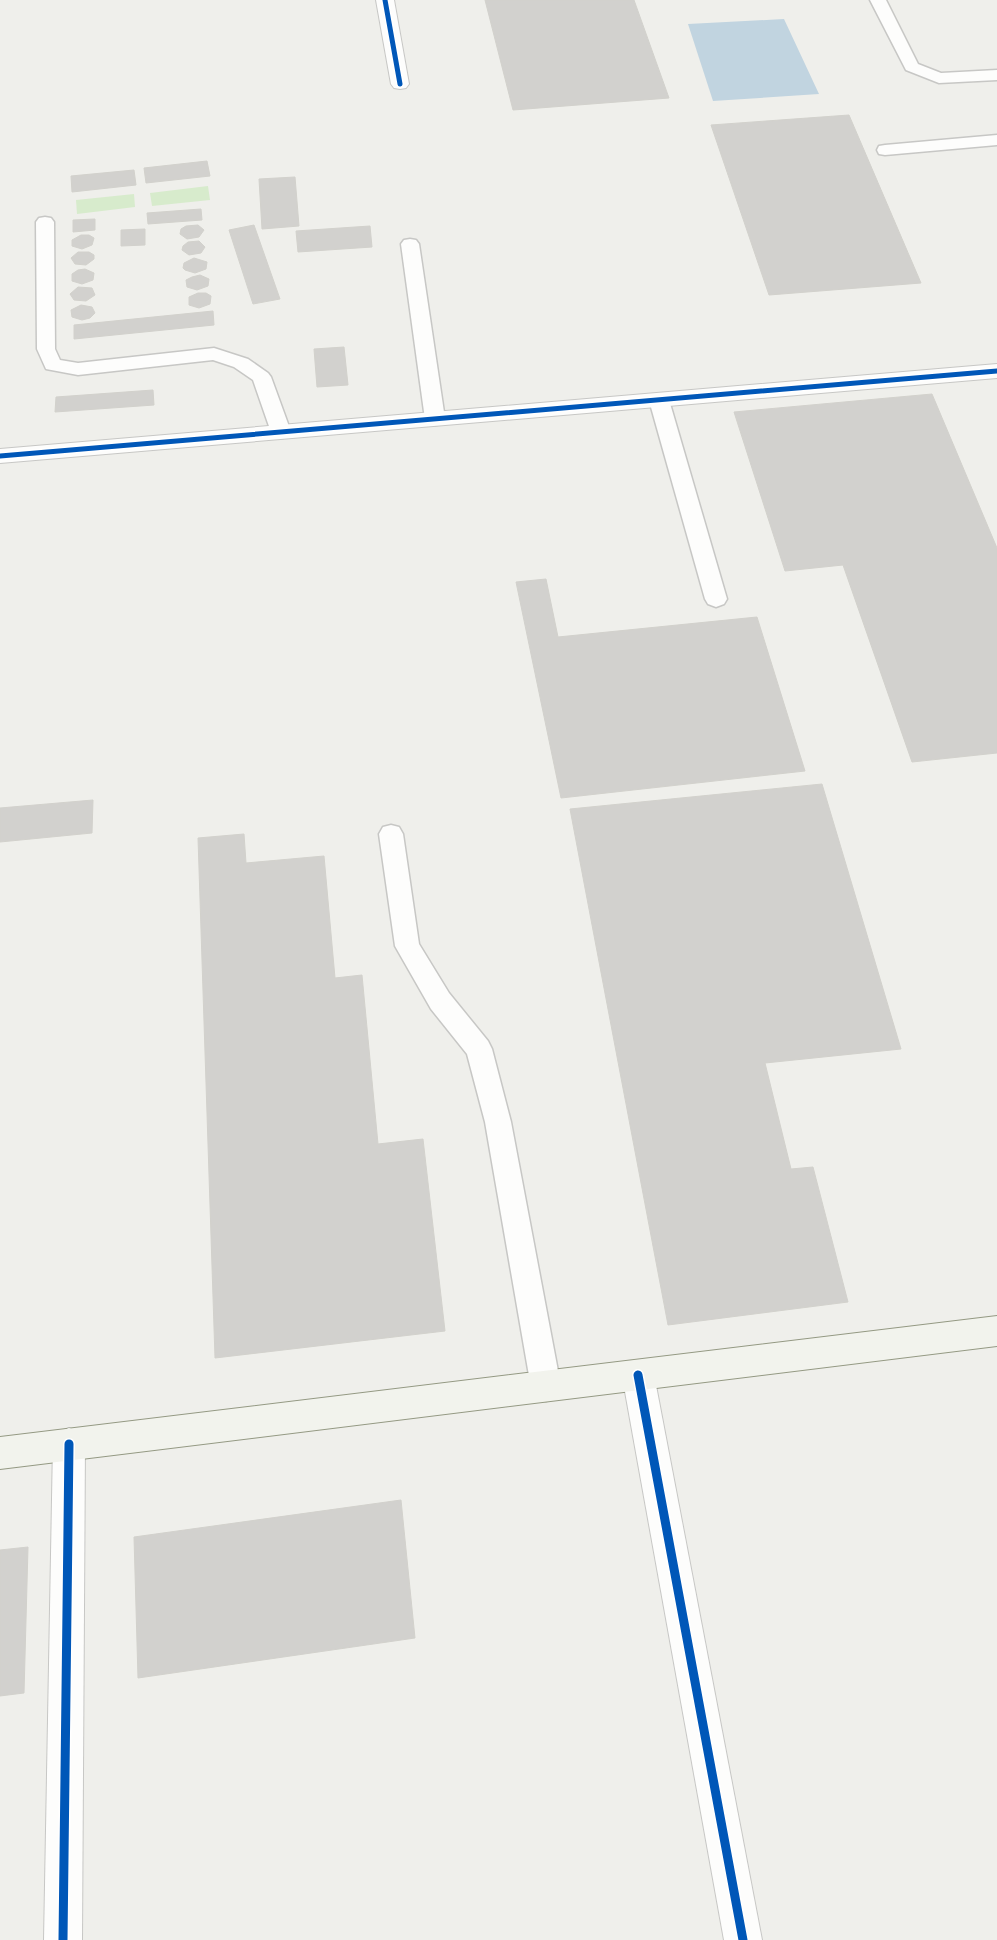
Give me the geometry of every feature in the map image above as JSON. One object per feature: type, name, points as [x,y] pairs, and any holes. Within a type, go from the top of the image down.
[{"type":"main road","points":[[0,1453],[997,1331]]},
{"type":"street","points":[[385,0],[400,84]]},
{"type":"street","points":[[0,456],[997,371]]},
{"type":"street","points":[[638,1375],[743,1940]]},
{"type":"street","points":[[63,1940],[69,1444]]},
{"type":"lane","points":[[878,0],[912,67],[939,78],[997,75]]},
{"type":"lane","points":[[886,150],[997,140]]},
{"type":"lane","points":[[45,222],[46,349],[52,365],[78,369],[214,354],[241,363],[262,376],[281,432]]},
{"type":"lane","points":[[410,244],[434,419]]},
{"type":"lane","points":[[659,400],[716,599]]},
{"type":"lane","points":[[391,834],[407,946],[440,1002],[479,1049],[498,1122],[546,1387]]},
{"type":"green space","points":[[208,186],[210,200],[152,206],[150,193]]},
{"type":"green space","points":[[134,194],[135,207],[77,214],[76,200]]},
{"type":"water","points":[[784,19],[819,94],[713,101],[688,24]]},
{"type":"building","points":[[485,0],[634,0],[669,98],[513,110]]},
{"type":"building","points":[[849,115],[921,283],[769,295],[711,125]]},
{"type":"building","points":[[207,161],[210,176],[146,183],[144,168]]},
{"type":"building","points":[[134,170],[136,185],[72,192],[71,176]]},
{"type":"building","points":[[295,177],[299,226],[262,229],[259,179]]},
{"type":"building","points":[[201,209],[202,220],[148,224],[147,213]]},
{"type":"building","points":[[95,219],[95,230],[73,232],[73,220]]},
{"type":"building","points":[[198,225],[204,230],[199,237],[187,239],[180,234],[181,229],[186,226]]},
{"type":"building","points":[[254,225],[280,299],[253,304],[229,230]]},
{"type":"building","points":[[370,226],[372,247],[298,252],[296,231]]},
{"type":"building","points":[[145,229],[145,245],[121,246],[121,230]]},
{"type":"building","points":[[81,235],[89,235],[94,238],[92,245],[82,249],[72,246],[72,240]]},
{"type":"building","points":[[199,241],[205,247],[201,253],[189,255],[182,250],[183,246],[188,242]]},
{"type":"building","points":[[78,252],[89,252],[94,255],[94,259],[86,265],[75,264],[71,258]]},
{"type":"building","points":[[194,258],[207,262],[206,269],[195,273],[185,270],[183,268],[184,263]]},
{"type":"building","points":[[85,269],[94,273],[93,280],[82,284],[72,281],[72,274],[78,270]]},
{"type":"building","points":[[200,275],[209,279],[208,286],[197,290],[187,287],[186,280]]},
{"type":"building","points":[[78,287],[92,288],[95,295],[86,301],[74,300],[70,294]]},
{"type":"building","points":[[198,293],[206,293],[211,296],[210,304],[199,308],[189,305],[189,297]]},
{"type":"building","points":[[81,305],[92,307],[95,313],[90,318],[82,320],[72,317],[71,310]]},
{"type":"building","points":[[213,311],[214,325],[74,339],[74,325]]},
{"type":"building","points":[[344,347],[348,385],[317,387],[314,349]]},
{"type":"building","points":[[153,390],[154,405],[55,412],[56,397]]},
{"type":"building","points":[[932,394],[997,548],[997,753],[912,762],[843,565],[785,571],[734,412]]},
{"type":"building","points":[[546,579],[558,637],[757,617],[805,771],[561,798],[516,582]]},
{"type":"building","points":[[822,784],[901,1049],[765,1063],[791,1169],[813,1167],[848,1302],[668,1325],[570,809]]},
{"type":"building","points":[[93,800],[92,833],[0,842],[0,808]]},
{"type":"building","points":[[244,834],[246,863],[324,856],[335,978],[362,975],[378,1144],[423,1139],[445,1331],[215,1358],[198,838]]},
{"type":"building","points":[[401,1500],[415,1638],[138,1678],[134,1537]]},
{"type":"building","points":[[28,1547],[24,1693],[0,1696],[0,1550]]},
{"type":"cycle path","points":[[385,0],[400,84]]},
{"type":"cycle path","points":[[0,456],[997,371]]},
{"type":"cycle path","points":[[638,1375],[743,1940]]},
{"type":"cycle path","points":[[63,1940],[69,1444]]}]
